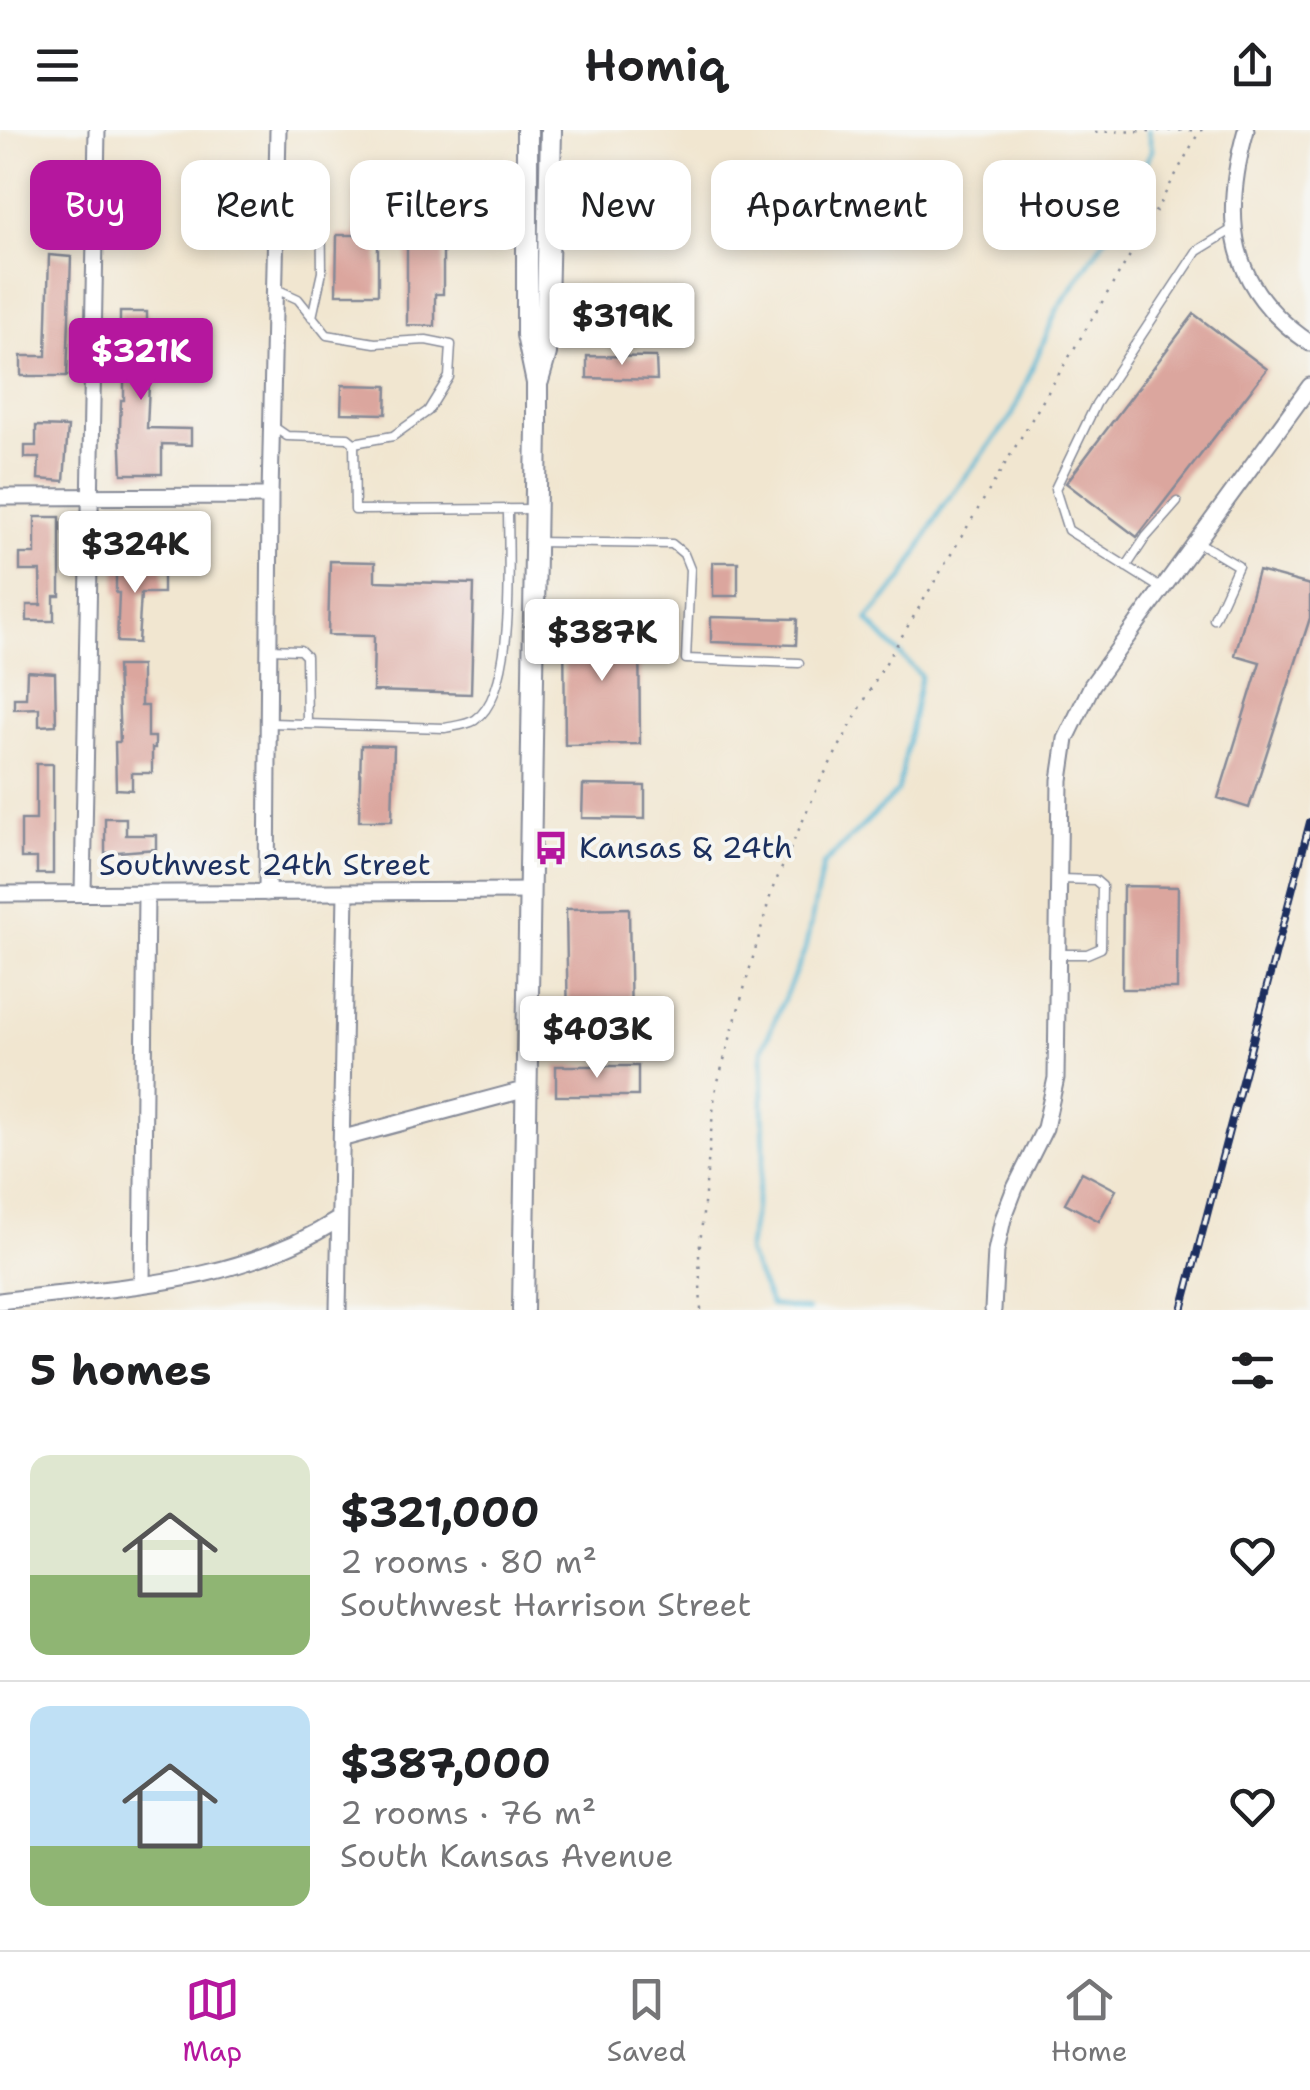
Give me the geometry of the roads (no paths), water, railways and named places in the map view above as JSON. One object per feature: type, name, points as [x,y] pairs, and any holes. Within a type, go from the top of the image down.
[{"type":"main road","points":[[523,1310],[537,384],[527,334],[527,130]]},
{"type":"main road","points":[[537,384],[546,354],[551,130]]},
{"type":"street","points":[[82,893],[97,130]]},
{"type":"street","points":[[277,160],[278,130]]},
{"type":"street","points":[[1246,130],[1233,179],[1233,229],[1239,253],[1262,298],[1288,327],[1310,343]]},
{"type":"street","points":[[267,893],[275,250]]},
{"type":"street","points":[[993,1310],[996,1251],[1004,1219],[1014,1188],[1039,1144],[1056,1078],[1060,780],[1066,739],[1092,686],[1310,386]]},
{"type":"street","points":[[0,496],[270,496]]},
{"type":"street","name":"Southwest 24th Street","points":[[0,894],[530,891]]},
{"type":"street","points":[[338,1310],[346,892]]},
{"type":"street","points":[[142,1284],[146,893]]},
{"type":"street","points":[[344,1138],[527,1089]]},
{"type":"street","points":[[0,1301],[236,1268],[294,1245],[339,1219]]},
{"type":"lane","points":[[1162,589],[1068,530],[1055,489],[1096,404],[1197,252],[1233,229]]},
{"type":"lane","points":[[312,317],[322,272],[322,250]]},
{"type":"lane","points":[[274,288],[298,299],[327,336],[375,342],[426,340],[451,345],[448,377],[428,410],[393,436],[354,443]]},
{"type":"lane","points":[[272,424],[287,436],[348,438],[354,443],[355,510],[536,509]]},
{"type":"lane","points":[[1126,568],[1177,502]]},
{"type":"lane","points":[[268,723],[445,728],[472,722],[485,710],[502,666],[507,640],[508,509]]},
{"type":"lane","points":[[1196,541],[1238,566],[1214,620]]},
{"type":"lane","points":[[535,542],[672,544],[684,554],[690,569],[686,659],[799,663]]},
{"type":"lane","points":[[269,649],[300,650],[306,656],[306,723]]},
{"type":"lane","points":[[1058,954],[1087,954],[1101,948],[1102,886],[1095,880],[1059,879]]},
{"type":"waterway","points":[[808,1310],[771,1305],[747,1252],[764,1157],[762,1050],[805,950],[823,865],[898,791],[921,676],[867,620],[904,577],[943,506],[1012,416],[1057,310],[1118,219],[1152,150],[1148,130]]},
{"type":"railway","points":[[1182,1310],[1310,822]]},
{"type":"place","name":"Kansas & 24th","points":[[551,848]]}]
